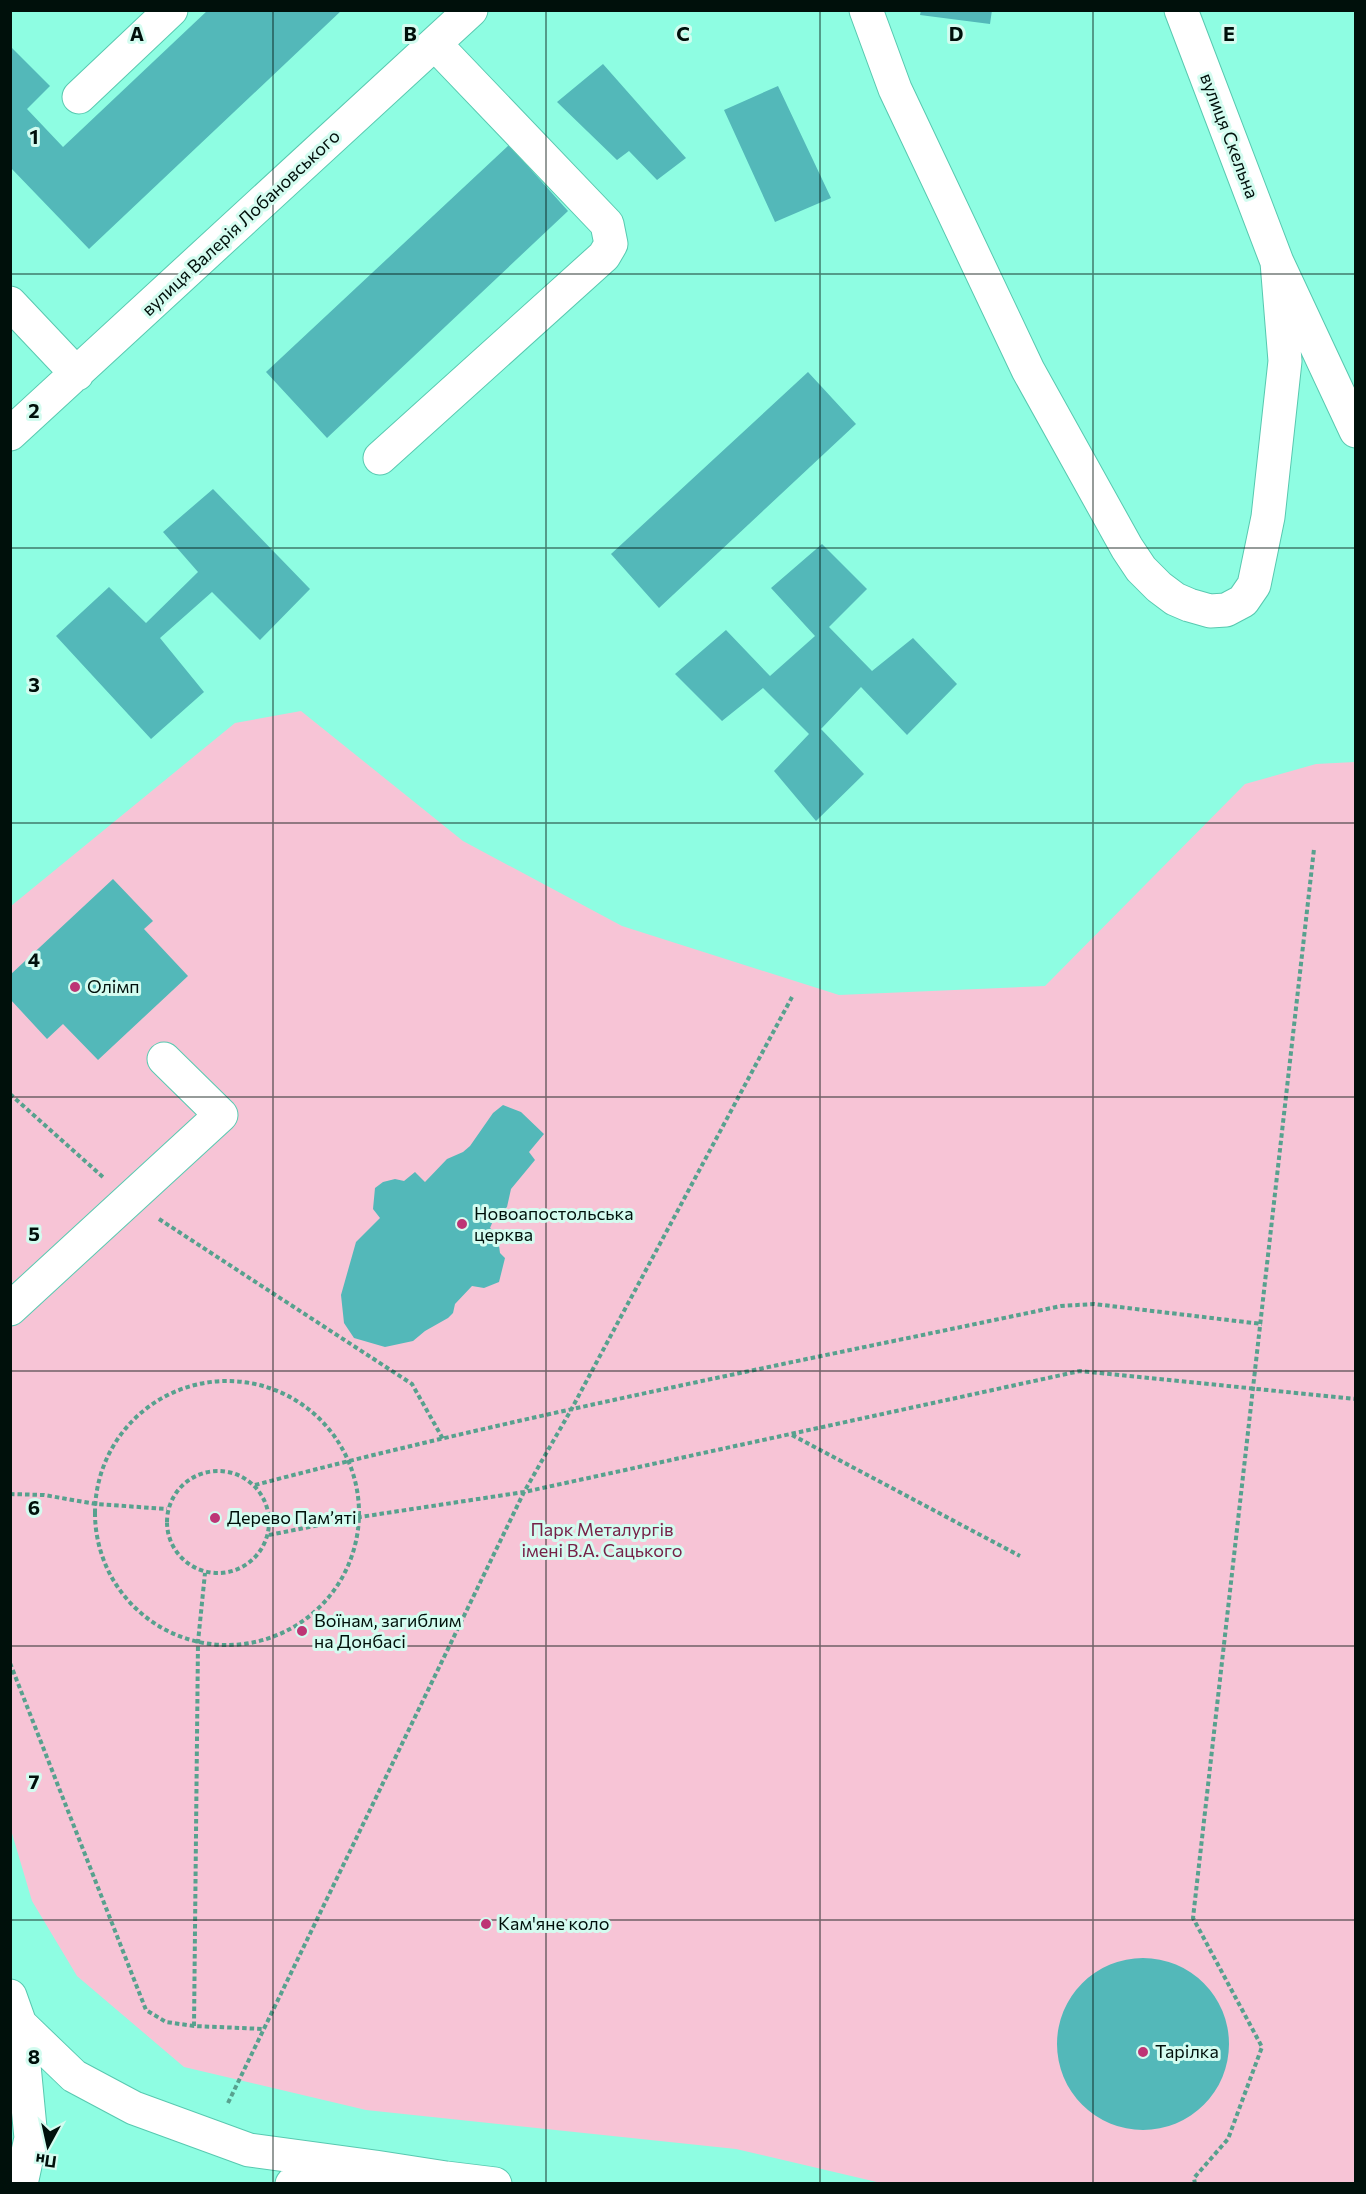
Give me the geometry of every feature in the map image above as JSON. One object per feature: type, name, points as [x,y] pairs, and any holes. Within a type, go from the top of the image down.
[{"type":"street","points":[[80,97],[171,10]]},
{"type":"street","points":[[866,10],[895,89],[1028,370],[1127,548],[1141,569],[1159,587],[1175,599],[1210,611],[1226,610],[1243,601],[1254,585],[1266,537],[1286,361],[1277,262]]},
{"type":"street","name":"вулиця Скельна","points":[[1181,10],[1277,262]]},
{"type":"street","points":[[380,458],[604,256],[611,244],[607,224],[449,23]]},
{"type":"street","name":"вулиця Валерія Лобановського","points":[[10,434],[77,374],[449,23]]},
{"type":"street","points":[[1277,262],[1356,430]]},
{"type":"street","points":[[10,303],[77,374]]},
{"type":"street","points":[[10,1309],[221,1115],[164,1059]]},
{"type":"street","points":[[15,2010],[74,2076],[134,2108],[249,2150],[375,2167],[449,2181],[495,2184]]},
{"type":"street","points":[[15,2010],[31,2138],[21,2184]]},
{"type":"street","points":[[292,2184],[375,2167]]},
{"type":"path","points":[[1195,2184],[1194,2178],[1228,2139],[1262,2047],[1193,1918],[1314,849]]},
{"type":"path","points":[[228,2103],[524,1492],[571,1410],[792,997]]},
{"type":"path","points":[[10,1094],[129,1200],[412,1384],[442,1439]]},
{"type":"path","points":[[255,1485],[350,1460],[571,1410],[1077,1304],[1094,1304],[1262,1324]]},
{"type":"path","points":[[269,1535],[360,1517],[524,1492],[1080,1371],[1356,1399]]},
{"type":"path","points":[[231,1381],[256,1384],[281,1392],[304,1405],[323,1422],[350,1460],[358,1491],[360,1517],[357,1543],[348,1567],[335,1590],[318,1609],[298,1625],[274,1637],[249,1644],[223,1646],[198,1642],[173,1634],[150,1621],[131,1604],[115,1584],[103,1561],[96,1535],[96,1504],[97,1484],[106,1459],[119,1437],[135,1417],[156,1401],[180,1389],[204,1383],[231,1381]]},
{"type":"path","points":[[791,1435],[1020,1556]]},
{"type":"path","points":[[231,1471],[255,1485],[269,1508],[269,1535],[256,1559],[232,1573],[205,1573],[182,1560],[168,1536],[167,1509],[181,1486],[204,1472],[231,1471]]},
{"type":"path","points":[[10,1494],[44,1495],[96,1504],[167,1509]]},
{"type":"path","points":[[194,2026],[198,1642],[205,1573]]},
{"type":"path","points":[[10,1663],[146,2010],[166,2022],[194,2026],[264,2029]]},
{"type":"green space","name":"Парк Металургів імені В.А. Сацького","points":[[301,711],[463,841],[622,926],[839,995],[1045,986],[1245,784],[1316,764],[1355,762],[1355,2183],[881,2183],[736,2149],[366,2110],[184,2067],[77,1976],[32,1901],[11,1830],[11,906],[235,723]]},
{"type":"building","points":[[208,10],[342,10],[89,249],[10,167],[10,46],[50,86],[27,109],[63,147]]},
{"type":"building","points":[[921,10],[992,10],[990,24],[920,15]]},
{"type":"building","points":[[603,64],[686,158],[657,180],[629,151],[617,160],[557,102]]},
{"type":"building","points":[[778,86],[831,198],[775,222],[724,110]]},
{"type":"building","points":[[509,145],[568,211],[327,438],[266,372]]},
{"type":"building","points":[[808,372],[856,424],[659,608],[611,554]]},
{"type":"building","points":[[213,489],[310,589],[260,640],[212,592],[160,638],[204,692],[151,739],[56,636],[109,587],[146,623],[198,572],[163,532]]},
{"type":"building","points":[[822,544],[867,589],[829,627],[872,671],[913,638],[957,684],[907,735],[861,687],[821,729],[864,774],[816,821],[774,771],[809,734],[763,688],[722,721],[675,674],[726,630],[770,676],[815,636],[771,588]]},
{"type":"building","points":[[113,879],[153,921],[144,929],[188,976],[98,1060],[63,1024],[47,1039],[10,999],[10,975]]},
{"type":"building","points":[[503,1105],[521,1112],[544,1134],[529,1152],[535,1160],[511,1189],[507,1207],[493,1221],[490,1228],[502,1237],[499,1246],[500,1253],[505,1258],[499,1282],[484,1288],[472,1286],[455,1304],[453,1313],[448,1318],[413,1341],[385,1347],[354,1338],[344,1323],[341,1295],[356,1242],[380,1218],[373,1209],[375,1188],[383,1182],[395,1179],[404,1181],[415,1172],[425,1182],[447,1159],[470,1146],[493,1113]]},
{"type":"building","name":"Тарілка","points":[[1143,1958],[1176,1965],[1204,1983],[1222,2011],[1229,2044],[1222,2077],[1204,2105],[1176,2123],[1143,2130],[1110,2123],[1082,2105],[1064,2077],[1057,2044],[1064,2011],[1082,1983],[1110,1965]]},
{"type":"place","name":"Олімп","points":[[75,987]]},
{"type":"place","name":"Новоапостольська церква","points":[[462,1224]]},
{"type":"place","name":"Дерево Пам’яті","points":[[215,1518]]},
{"type":"place","name":"Воїнам, загиблим на Донбасі","points":[[302,1631]]},
{"type":"place","name":"Кам'яне коло","points":[[486,1924]]},
{"type":"place","name":"Тарілка","points":[[1143,2052]]}]
